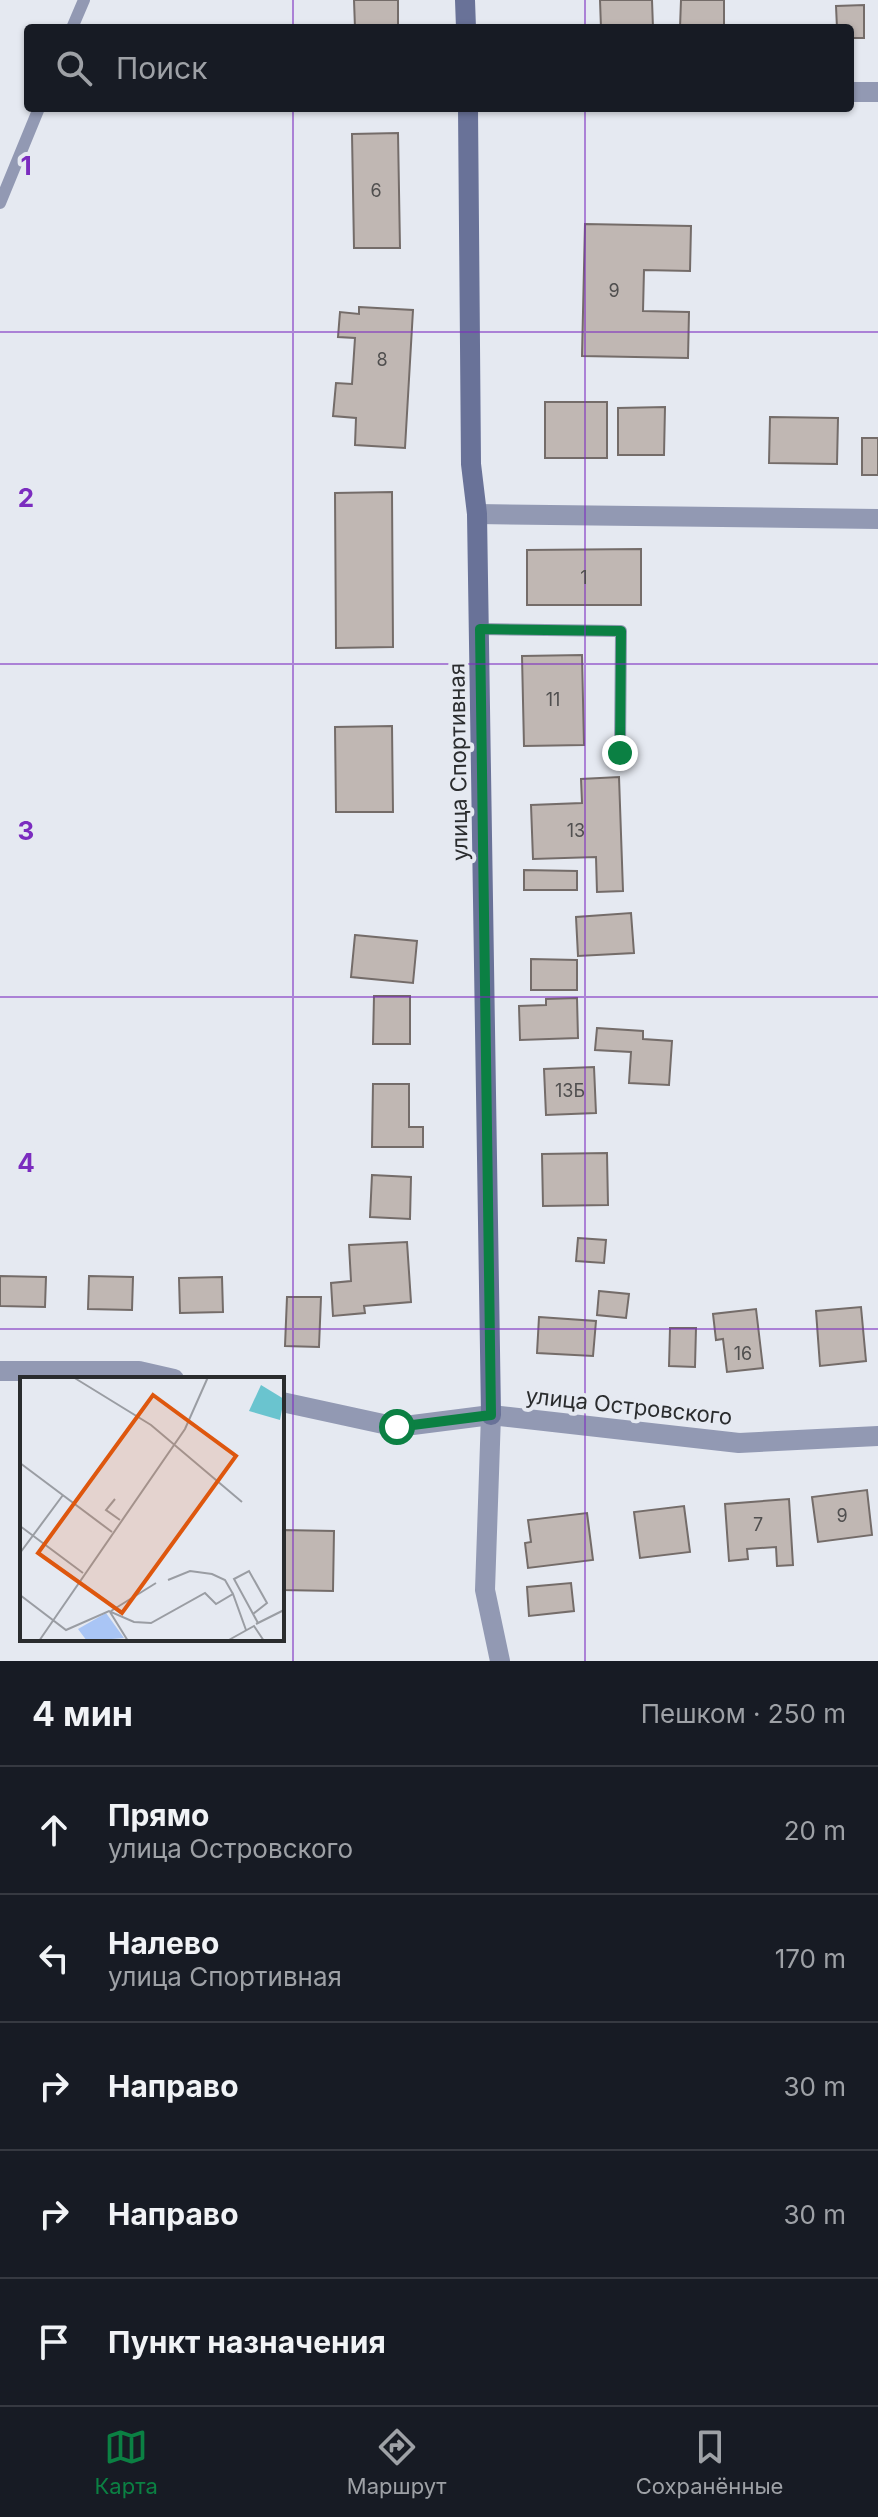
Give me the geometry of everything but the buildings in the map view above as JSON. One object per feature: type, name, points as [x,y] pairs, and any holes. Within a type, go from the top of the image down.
[{"type":"street","points":[[465,0],[466,24]]},
{"type":"street","points":[[854,92],[878,92]]},
{"type":"street","name":"улица Спортивная","points":[[468,112],[471,464],[477,514],[480,629],[491,1415]]},
{"type":"street","points":[[477,514],[878,519]]},
{"type":"street","points":[[0,1371],[139,1371],[165,1377]]},
{"type":"street","name":"улица Островского","points":[[284,1402],[397,1427],[491,1415],[739,1443],[878,1436]]},
{"type":"street","points":[[491,1415],[485,1590],[500,1661]]},
{"type":"lane","points":[[74,24],[84,0]]},
{"type":"lane","points":[[0,203],[37,112]]},
{"type":"lane","points":[[480,629],[621,631],[620,753]]},
{"type":"route","points":[[397,1427],[491,1415],[480,629],[621,631],[620,753]]}]
